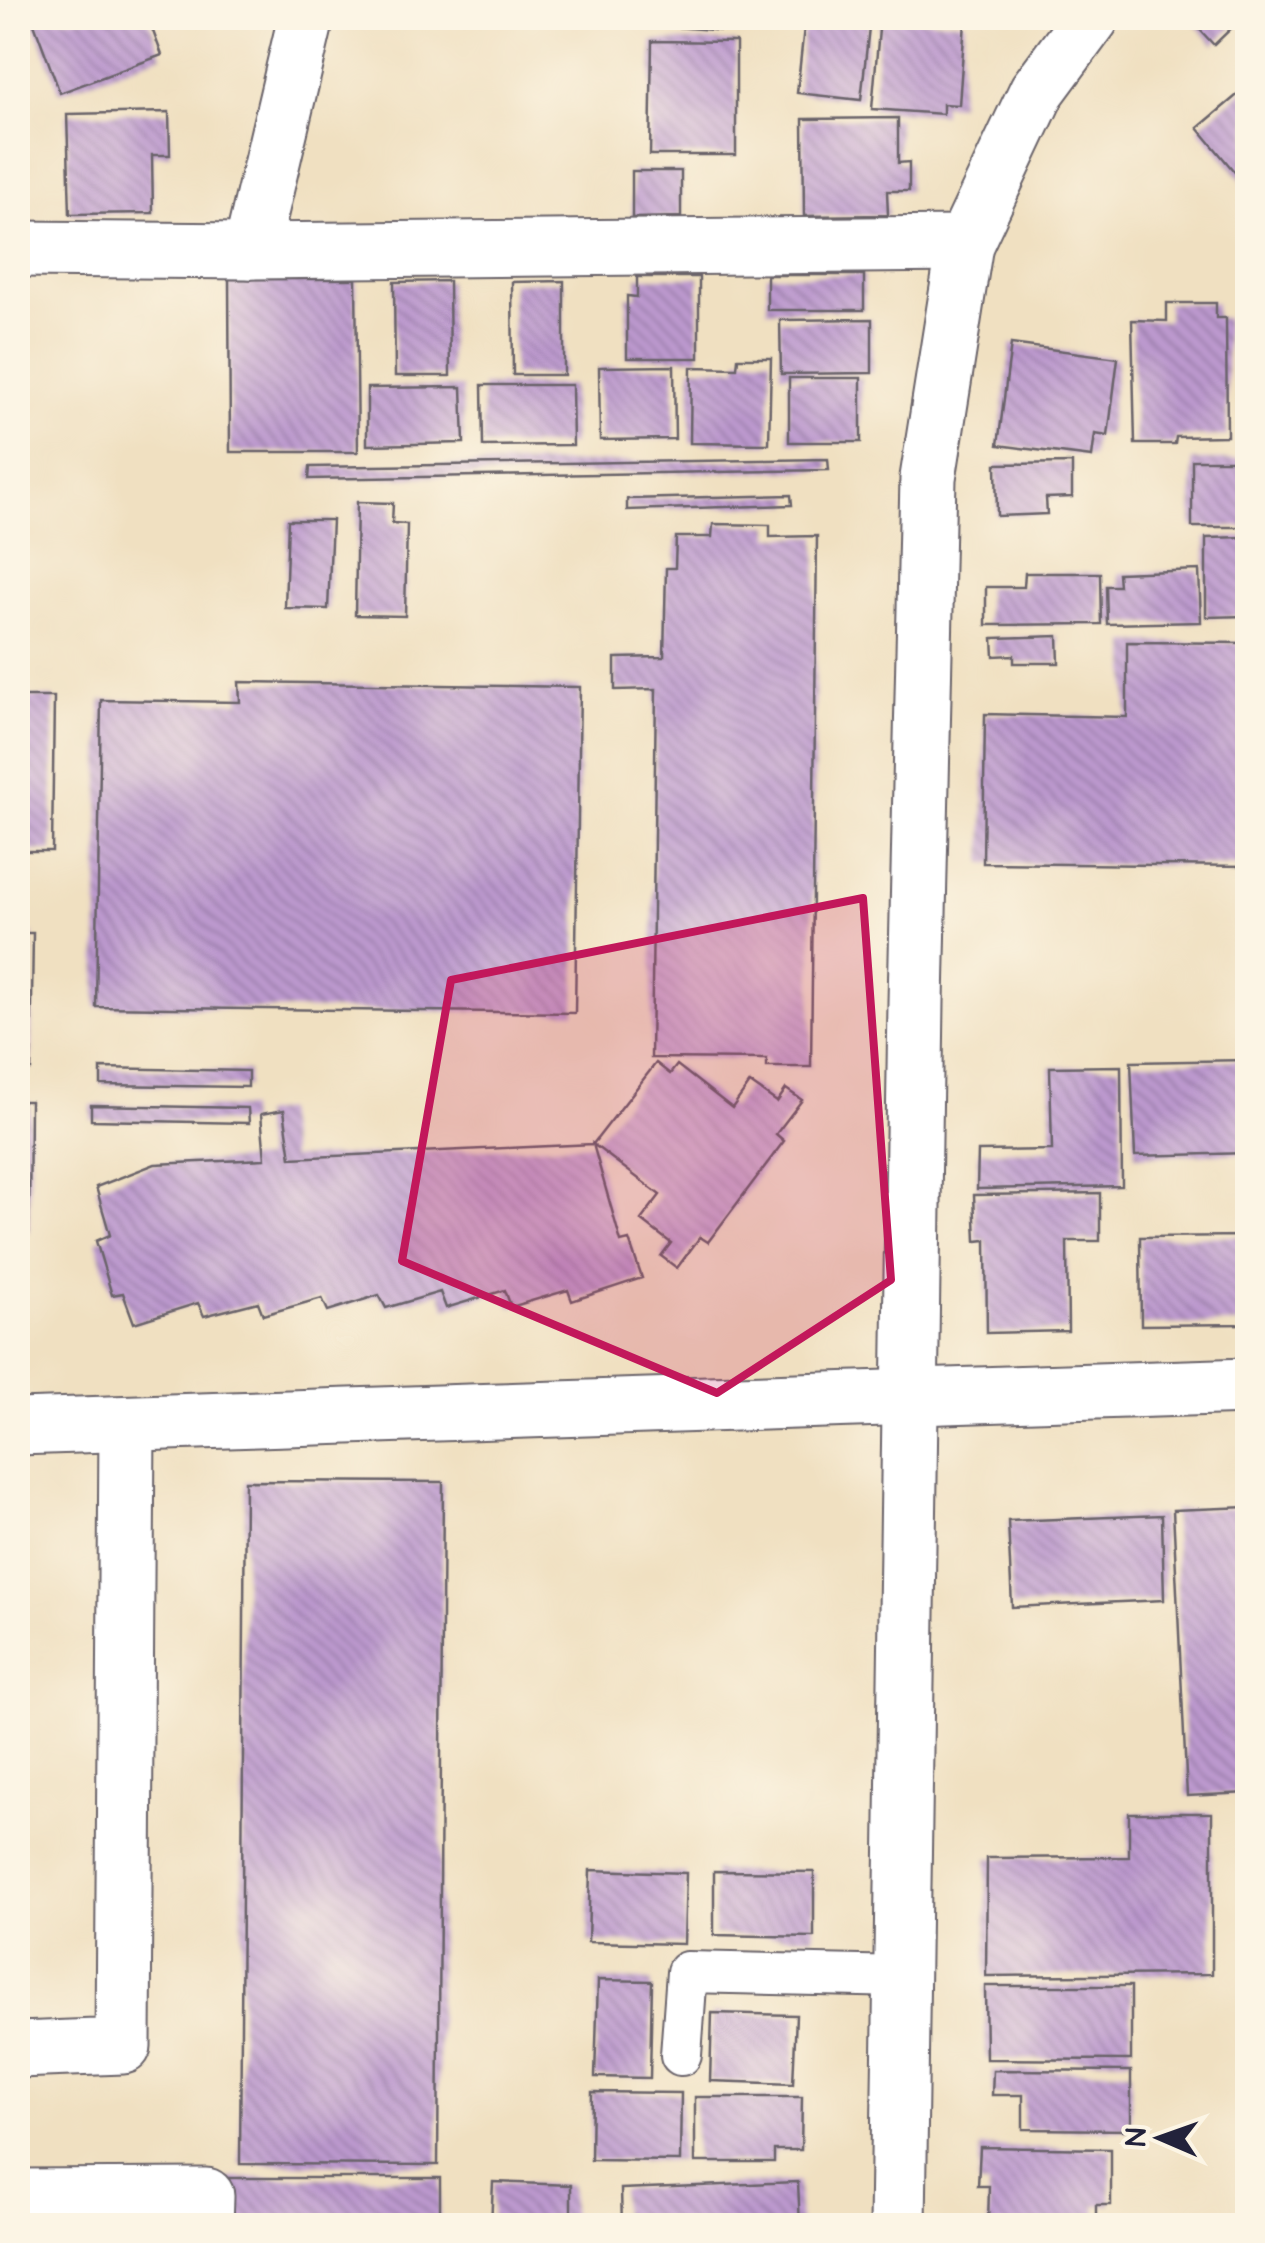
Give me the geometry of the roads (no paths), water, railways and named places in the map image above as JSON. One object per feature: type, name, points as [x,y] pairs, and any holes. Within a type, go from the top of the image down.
[{"type":"street","points":[[251,251],[306,18]]},
{"type":"street","points":[[898,2226],[928,478],[965,244],[1037,91],[1091,18]]},
{"type":"street","points":[[18,249],[251,251],[965,244]]},
{"type":"street","points":[[18,1427],[1248,1386]]},
{"type":"street","points":[[18,2050],[123,2046],[127,1424]]},
{"type":"street","points":[[18,2197],[206,2196],[205,2226]]},
{"type":"lane","points":[[680,2055],[687,1972],[904,1978]]}]
